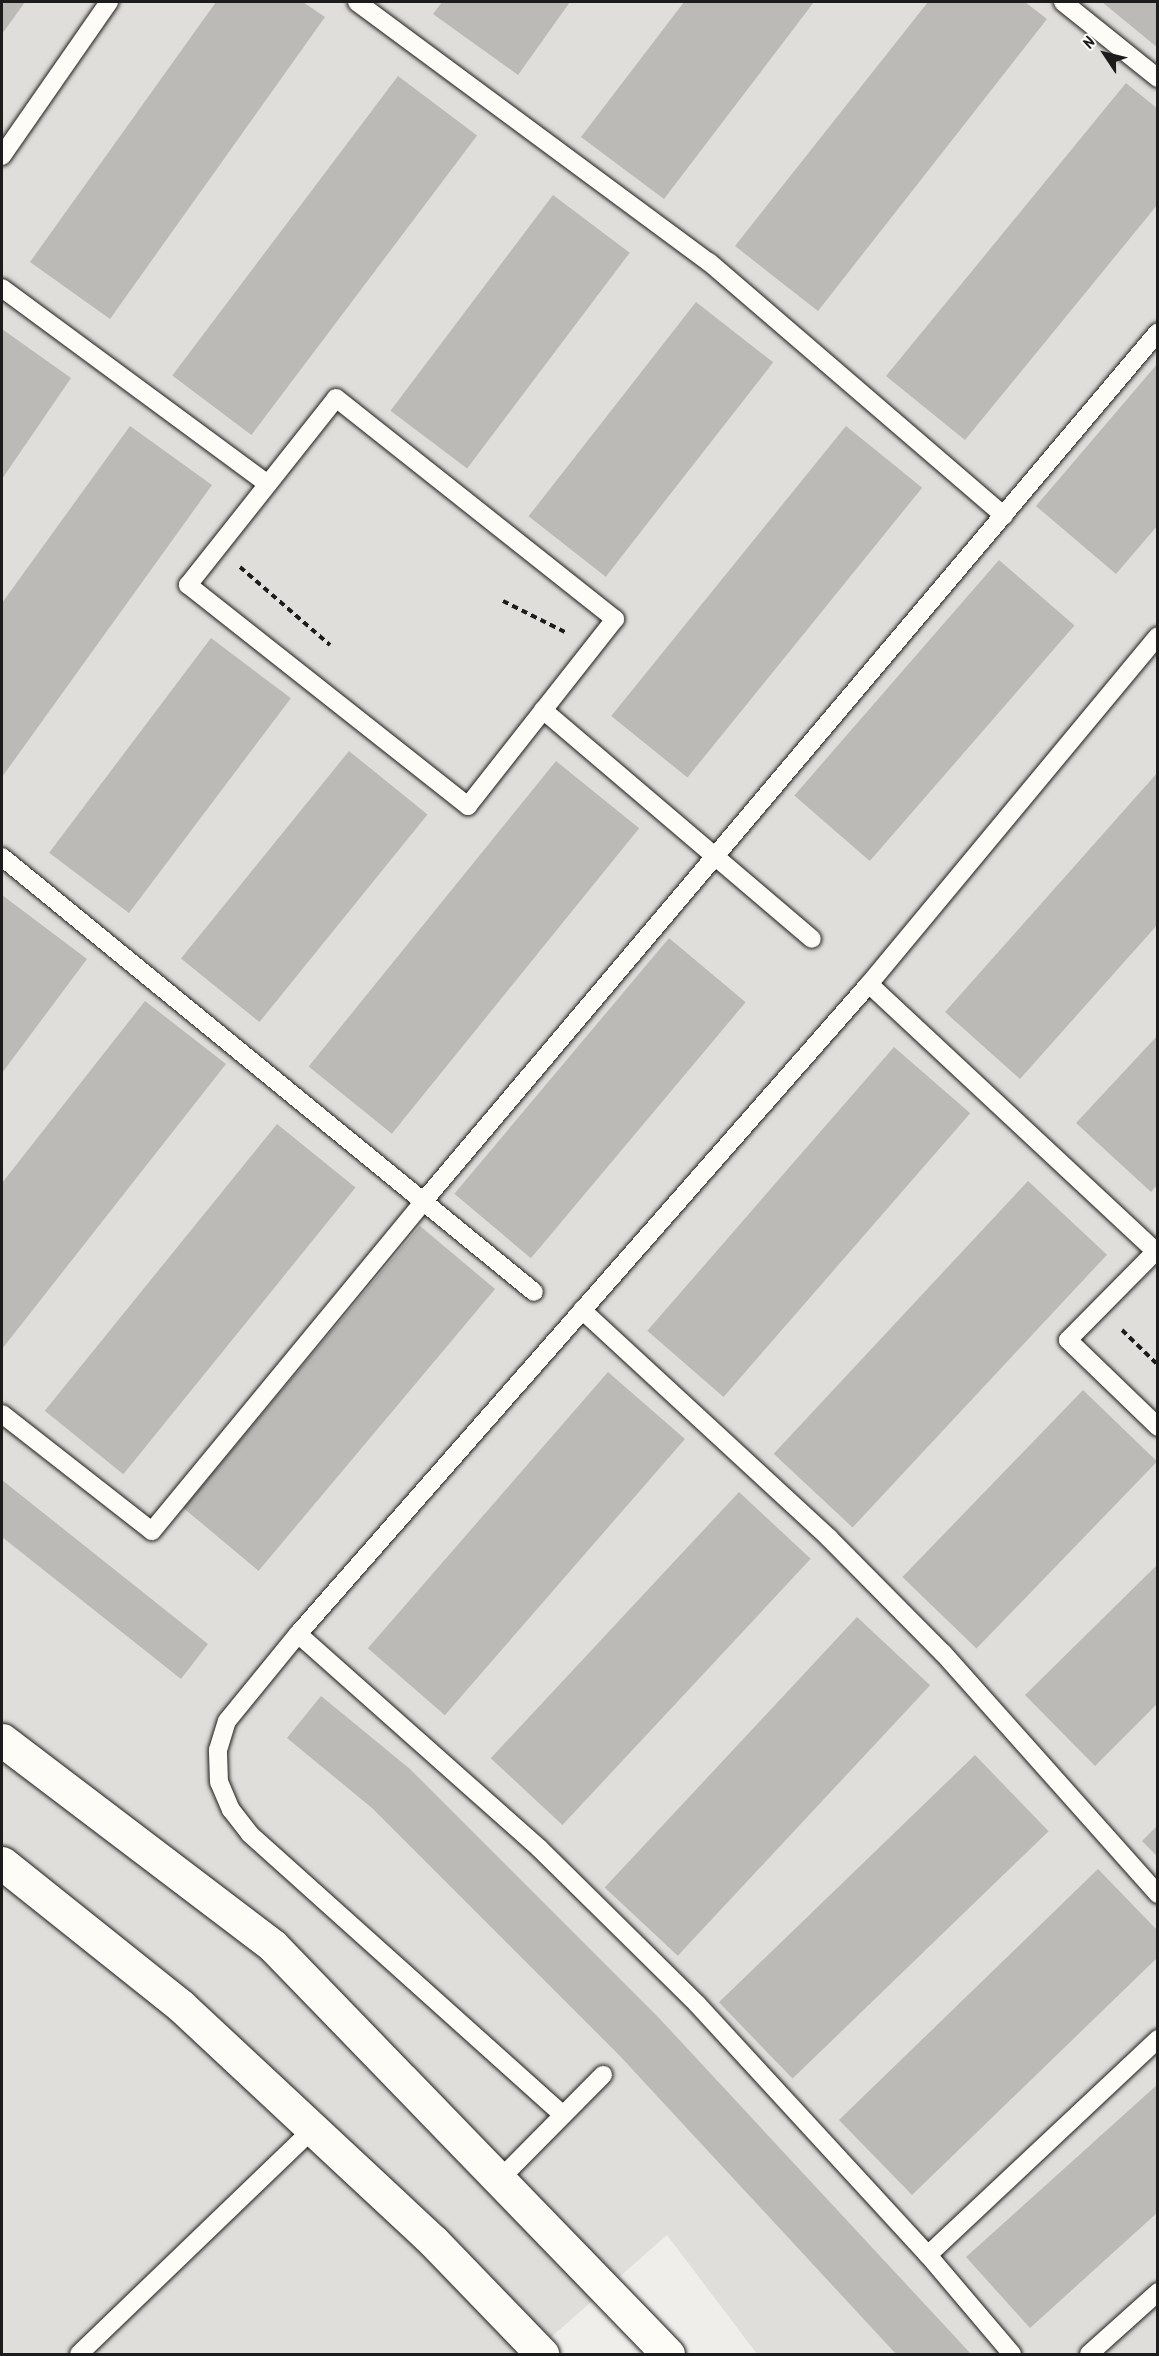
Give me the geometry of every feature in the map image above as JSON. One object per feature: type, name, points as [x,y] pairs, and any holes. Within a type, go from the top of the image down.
[{"type":"street","points":[[2,1740],[273,1946],[668,2355]]},
{"type":"street","points":[[2,1863],[181,2006],[434,2242],[542,2355]]},
{"type":"lane","points":[[2,156],[109,2]]},
{"type":"lane","points":[[357,2],[709,262],[1004,516]]},
{"type":"lane","points":[[1064,2],[1158,78]]},
{"type":"lane","points":[[2,288],[267,484]]},
{"type":"lane","points":[[2,1414],[152,1532],[422,1203],[1158,332]]},
{"type":"lane","points":[[336,398],[615,619],[468,806],[188,585],[218,547],[336,398]]},
{"type":"lane","points":[[563,2115],[250,1834],[231,1810],[219,1782],[218,1750],[227,1721],[298,1634],[869,984],[1156,640]]},
{"type":"lane","points":[[543,710],[812,939]]},
{"type":"lane","points":[[2,857],[422,1203],[534,1292]]},
{"type":"lane","points":[[869,984],[1156,1250],[1068,1340],[1158,1427]]},
{"type":"lane","points":[[582,1310],[829,1538],[943,1653],[1158,1894]]},
{"type":"lane","points":[[298,1634],[555,1864],[698,2005],[928,2255],[1012,2355]]},
{"type":"lane","points":[[928,2255],[1158,2039]]},
{"type":"lane","points":[[499,2181],[603,2075]]},
{"type":"lane","points":[[79,2355],[313,2129]]},
{"type":"lane","points":[[1089,2355],[1158,2292]]},
{"type":"path","points":[[218,547],[330,645]]},
{"type":"path","points":[[504,601],[594,646]]},
{"type":"path","points":[[1100,1308],[1158,1365]]},
{"type":"shaded area","points":[[2,2],[1157,2],[1157,2354],[757,2354],[667,2235],[532,2354],[2,2354]]},
{"type":"building","points":[[2,2],[25,2],[2,34]]},
{"type":"building","points":[[216,2],[303,2],[325,17],[110,319],[30,262]]},
{"type":"building","points":[[442,2],[570,2],[518,75],[433,14]]},
{"type":"building","points":[[684,2],[814,2],[664,199],[581,137]]},
{"type":"building","points":[[928,2],[1025,2],[1047,19],[818,311],[735,246]]},
{"type":"building","points":[[1102,2],[1158,2],[1158,48]]},
{"type":"building","points":[[398,76],[477,136],[251,435],[172,375]]},
{"type":"building","points":[[1126,83],[1158,109],[1158,204],[965,440],[886,376]]},
{"type":"building","points":[[553,195],[630,253],[467,468],[391,411]]},
{"type":"building","points":[[696,302],[773,362],[606,577],[529,516]]},
{"type":"building","points":[[2,329],[71,378],[2,479]]},
{"type":"building","points":[[1158,363],[1158,525],[1116,574],[1036,506]]},
{"type":"building","points":[[130,426],[212,485],[2,777],[2,603]]},
{"type":"building","points":[[846,426],[922,488],[687,778],[611,716]]},
{"type":"building","points":[[999,560],[1074,626],[870,861],[794,795]]},
{"type":"building","points":[[211,638],[291,698],[129,913],[49,853]]},
{"type":"building","points":[[349,751],[427,815],[259,1022],[181,958]]},
{"type":"building","points":[[556,761],[639,828],[392,1134],[309,1066]]},
{"type":"building","points":[[1158,772],[1158,924],[1020,1079],[945,1012]]},
{"type":"building","points":[[2,895],[87,959],[2,1073]]},
{"type":"building","points":[[669,938],[746,1002],[531,1258],[454,1194]]},
{"type":"building","points":[[145,1001],[226,1064],[2,1349],[2,1183]]},
{"type":"building","points":[[1158,1035],[1158,1184],[1151,1192],[1076,1123]]},
{"type":"building","points":[[894,1047],[970,1113],[724,1397],[647,1331]]},
{"type":"building","points":[[277,1124],[355,1188],[123,1474],[45,1411]]},
{"type":"building","points":[[1028,1181],[1107,1255],[853,1527],[774,1454]]},
{"type":"building","points":[[420,1226],[495,1289],[259,1571],[183,1508]]},
{"type":"building","points":[[608,1372],[685,1439],[445,1715],[368,1648]]},
{"type":"building","points":[[1083,1390],[1157,1462],[976,1649],[902,1577]]},
{"type":"building","points":[[2,1480],[208,1644],[181,1679],[2,1537]]},
{"type":"building","points":[[739,1492],[811,1559],[562,1825],[491,1758]]},
{"type":"building","points":[[1158,1564],[1158,1703],[1095,1766],[1025,1695]]},
{"type":"building","points":[[857,1617],[930,1685],[678,1956],[605,1888]]},
{"type":"building","points":[[321,1696],[410,1769],[659,2018],[971,2354],[896,2354],[619,2055],[372,1808],[287,1738]]},
{"type":"building","points":[[975,1755],[1049,1831],[793,2079],[719,2002]]},
{"type":"building","points":[[1158,1825],[1158,1857],[1142,1841]]},
{"type":"building","points":[[1098,1869],[1158,1931],[1158,1957],[912,2195],[839,2120]]},
{"type":"building","points":[[1158,2084],[1158,2212],[1030,2328],[966,2257]]}]
